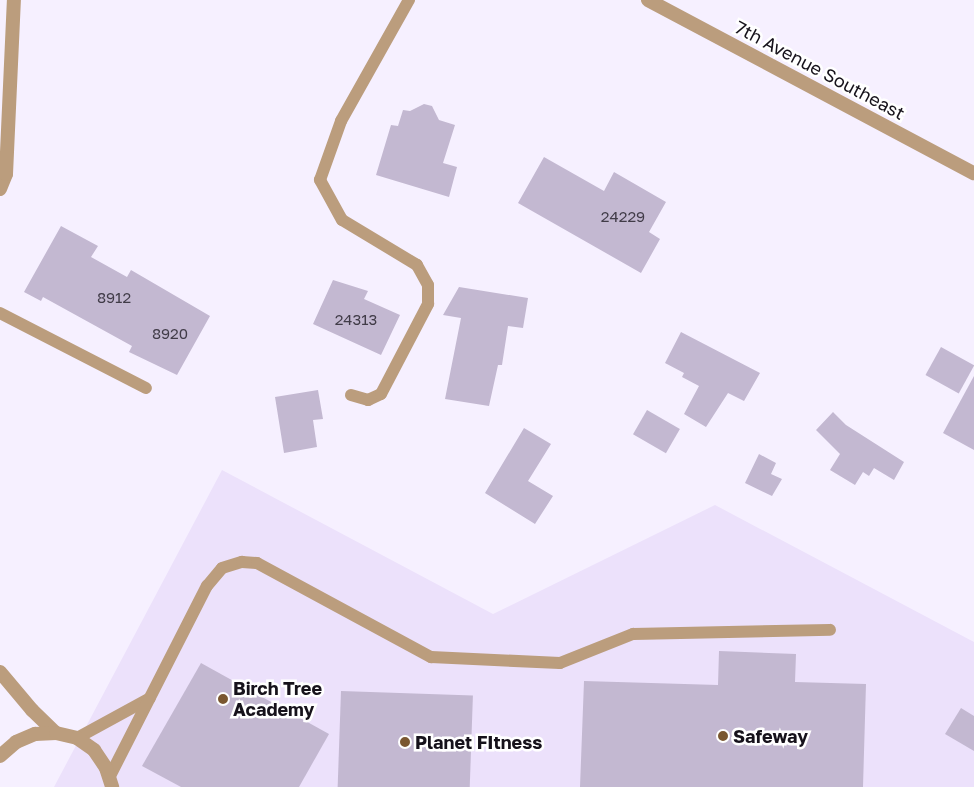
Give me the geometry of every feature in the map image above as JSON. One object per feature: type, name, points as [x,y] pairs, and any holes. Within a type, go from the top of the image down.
[{"type":"street","points":[[0,189],[6,174],[14,0]]},
{"type":"street","name":"7th Avenue Southeast","points":[[648,0],[974,173]]},
{"type":"street","points":[[0,672],[32,710],[56,732]]},
{"type":"street","points":[[0,756],[16,742],[35,734],[56,732],[77,738],[94,750],[111,783]]},
{"type":"lane","points":[[351,395],[368,400],[381,394],[428,304],[428,285],[417,265],[342,220],[320,180],[341,121],[409,0]]},
{"type":"lane","points":[[0,313],[146,388]]},
{"type":"lane","points":[[111,783],[150,698],[207,586],[222,568],[242,562],[257,563],[431,656],[560,663],[633,634],[830,630]]},
{"type":"lane","points":[[77,738],[150,698]]},
{"type":"shaded area","points":[[222,470],[493,614],[715,505],[974,642],[974,787],[54,787]]},
{"type":"building","points":[[424,104],[432,106],[439,120],[455,125],[443,163],[457,167],[449,197],[376,175],[391,125],[398,126],[403,110],[410,111]]},
{"type":"building","points":[[544,157],[604,191],[614,172],[666,202],[649,232],[660,239],[641,273],[518,203]]},
{"type":"building","points":[[61,226],[98,246],[91,257],[127,277],[131,270],[210,316],[177,375],[129,352],[132,346],[43,297],[41,301],[24,292]]},
{"type":"building","points":[[333,280],[368,291],[364,299],[400,315],[381,355],[313,324]]},
{"type":"building","points":[[459,287],[528,298],[523,328],[508,326],[502,365],[498,365],[489,406],[445,399],[461,318],[443,315]]},
{"type":"building","points":[[681,332],[760,373],[744,401],[728,393],[706,427],[684,414],[699,386],[682,377],[684,373],[665,363]]},
{"type":"building","points":[[941,347],[974,365],[959,393],[925,375]]},
{"type":"building","points":[[974,376],[974,450],[943,433]]},
{"type":"building","points":[[318,390],[323,419],[313,420],[317,447],[284,453],[275,397]]},
{"type":"building","points":[[647,410],[680,429],[666,453],[633,434]]},
{"type":"building","points":[[833,412],[846,425],[904,462],[894,480],[874,468],[869,476],[863,472],[855,485],[830,470],[840,454],[816,430]]},
{"type":"building","points":[[524,428],[551,444],[528,481],[553,496],[535,524],[485,493]]},
{"type":"building","points":[[759,454],[776,463],[771,474],[782,479],[772,496],[745,483]]},
{"type":"building","name":"Safeway","points":[[719,651],[796,654],[795,682],[866,684],[863,787],[580,787],[584,681],[718,685]]},
{"type":"building","name":"Birch Tree Academy","points":[[201,663],[329,734],[299,787],[181,787],[142,766]]},
{"type":"building","name":"Planet FItness","points":[[341,691],[473,696],[470,787],[338,787]]},
{"type":"building","points":[[961,708],[974,716],[974,751],[945,734]]},
{"type":"place","name":"Birch Tree Academy","points":[[223,699]]},
{"type":"place","name":"Safeway","points":[[723,736]]},
{"type":"place","name":"Planet FItness","points":[[405,742]]}]
